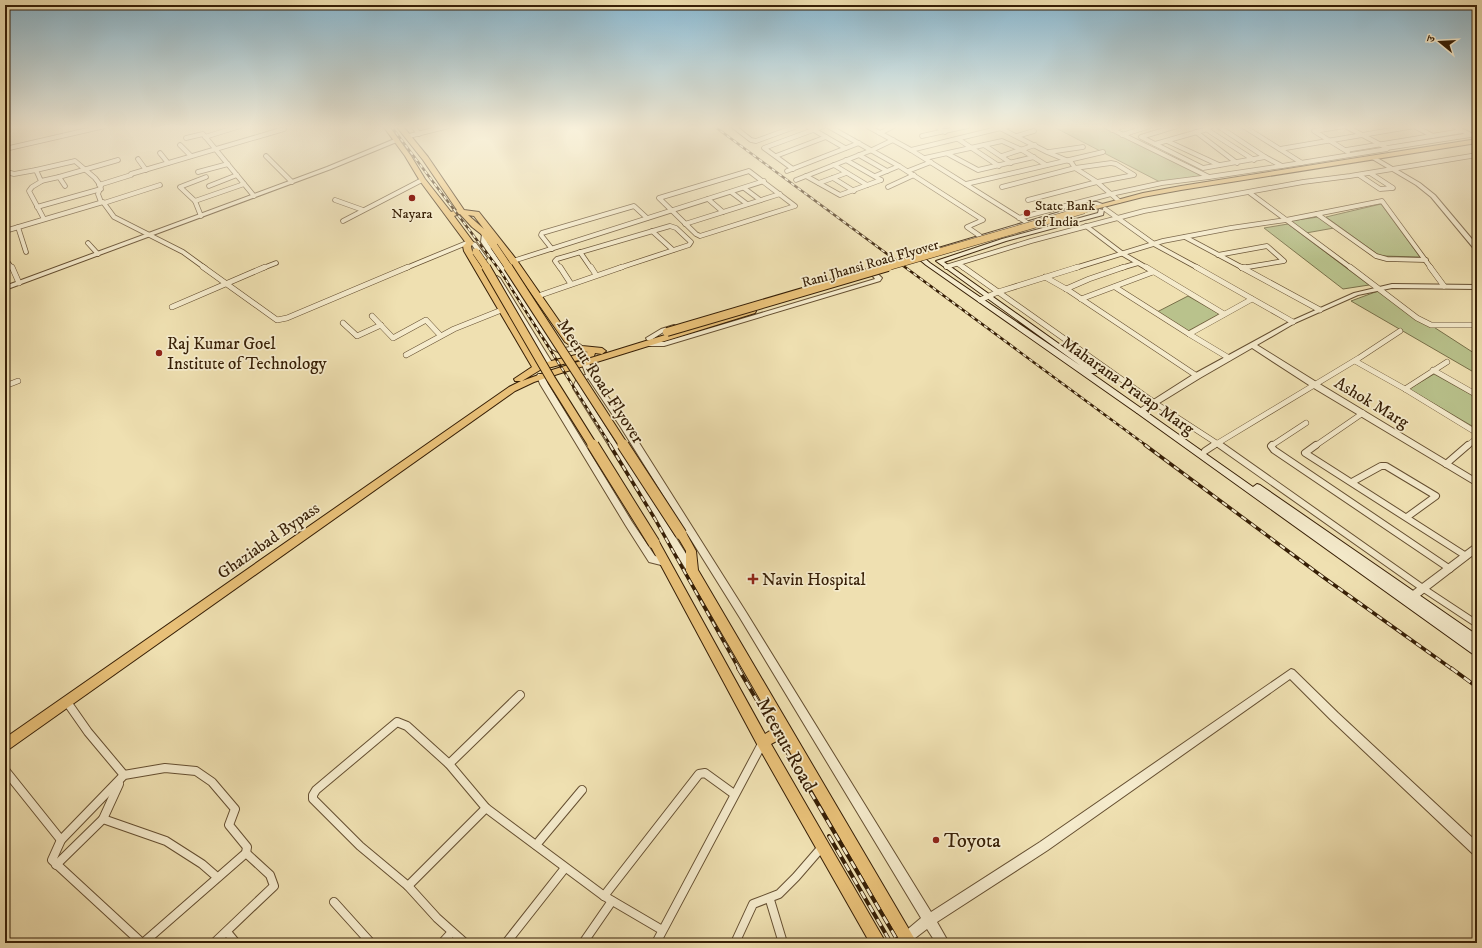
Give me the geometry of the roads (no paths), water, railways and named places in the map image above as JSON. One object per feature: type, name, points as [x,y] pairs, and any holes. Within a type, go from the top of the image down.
[{"type":"main road","points":[[416,170],[469,242],[467,249],[504,309],[539,372]]},
{"type":"main road","points":[[434,170],[461,211],[514,261],[568,340],[578,347],[602,352]]},
{"type":"main road","points":[[1236,182],[1298,170]]},
{"type":"main road","points":[[1223,184],[1193,186],[1120,201],[1103,208],[1101,214],[1004,240],[928,264],[918,255],[980,236],[1023,220],[1090,204],[1095,203],[1103,208],[1223,184],[1311,170]]},
{"type":"main road","points":[[1186,180],[1193,186]]},
{"type":"main road","name":"Rani Jhansi Road Flyover","points":[[648,341],[1103,208]]},
{"type":"main road","points":[[450,215],[461,211],[476,214],[495,242]]},
{"type":"main road","name":"Meerut Road","points":[[469,242],[496,282],[551,379],[654,543],[763,742],[878,943]]},
{"type":"main road","name":"Meerut Road Flyover","points":[[495,242],[692,551],[692,571]]},
{"type":"main road","name":"Maharana Pratap Marg","points":[[939,261],[984,298],[1142,410],[1410,599],[1477,641]]},
{"type":"main road","name":"Maharana Pratap Marg","points":[[928,264],[984,298]]},
{"type":"main road","points":[[552,368],[602,352],[648,341]]},
{"type":"main road","points":[[552,368],[585,362],[648,341]]},
{"type":"main road","points":[[530,357],[542,352]]},
{"type":"main road","name":"Ghaziabad Bypass","points":[[5,738],[117,663],[512,389],[539,372],[552,368]]},
{"type":"main road","name":"Maharana Pratap Marg","points":[[1142,410],[1205,451],[1410,599],[1477,652]]},
{"type":"main road","name":"Meerut Road","points":[[692,571],[908,941]]},
{"type":"main road","name":"Ghaziabad Bypass","points":[[5,746],[67,702],[117,663]]},
{"type":"main road","points":[[763,742],[784,730]]},
{"type":"street","points":[[6,170],[14,174],[35,170]]},
{"type":"street","points":[[36,170],[42,181]]},
{"type":"street","points":[[44,219],[30,191],[32,188],[42,181],[81,170]]},
{"type":"street","points":[[86,170],[100,187]]},
{"type":"street","points":[[37,207],[100,187],[145,170]]},
{"type":"street","points":[[198,172],[205,170]]},
{"type":"street","points":[[233,170],[254,196]]},
{"type":"street","points":[[280,170],[292,182]]},
{"type":"street","points":[[5,288],[321,170]]},
{"type":"street","points":[[796,180],[821,170]]},
{"type":"street","points":[[842,170],[867,185]]},
{"type":"street","points":[[806,176],[837,195],[842,195],[882,180],[865,170]]},
{"type":"street","points":[[944,170],[1023,220],[1111,194],[1186,180],[1254,170]]},
{"type":"street","points":[[966,184],[1024,170]]},
{"type":"street","points":[[1002,187],[1066,170]]},
{"type":"street","points":[[1079,170],[1097,182],[1120,201]]},
{"type":"street","points":[[1028,200],[1097,182],[1134,175],[1126,170]]},
{"type":"street","points":[[1195,170],[1209,177]]},
{"type":"street","points":[[946,267],[1024,243],[1144,211],[1303,182],[1385,170]]},
{"type":"street","points":[[1394,170],[1418,184],[1433,196],[1477,249]]},
{"type":"street","points":[[875,176],[887,171]]},
{"type":"street","points":[[908,171],[983,220],[967,226],[980,236]]},
{"type":"street","points":[[748,172],[752,172],[764,181],[794,206],[702,236],[696,234],[670,211],[659,198],[748,172]]},
{"type":"street","points":[[819,183],[846,173]]},
{"type":"street","points":[[1359,175],[1380,189],[1393,188],[1370,173]]},
{"type":"street","points":[[212,181],[236,174]]},
{"type":"street","points":[[209,186],[236,174]]},
{"type":"street","points":[[888,187],[914,175]]},
{"type":"street","points":[[59,177],[65,186]]},
{"type":"street","points":[[201,216],[195,201],[180,187],[206,177]]},
{"type":"street","points":[[833,178],[854,191]]},
{"type":"street","points":[[343,220],[422,180]]},
{"type":"street","points":[[514,261],[764,181]]},
{"type":"street","points":[[195,201],[244,184]]},
{"type":"street","points":[[5,231],[160,185]]},
{"type":"street","points":[[100,187],[98,194],[114,217],[183,252],[274,319],[282,320],[469,242],[474,244],[490,267],[552,368]]},
{"type":"street","points":[[744,188],[760,200]]},
{"type":"street","points":[[731,192],[747,204]]},
{"type":"street","points":[[1250,192],[1417,318],[1431,325],[1477,325]]},
{"type":"street","points":[[685,224],[780,194]]},
{"type":"street","points":[[708,199],[723,212]]},
{"type":"street","points":[[335,200],[363,210]]},
{"type":"street","points":[[984,298],[1045,277],[1185,236],[1286,220],[1382,201],[1444,286]]},
{"type":"street","points":[[552,248],[541,235],[542,233],[634,206],[647,218]]},
{"type":"street","points":[[1103,208],[1154,244],[1293,322]]},
{"type":"street","points":[[1317,214],[1376,256],[1388,259],[1426,260]]},
{"type":"street","points":[[538,296],[596,275],[689,245],[690,242],[674,226],[557,259],[555,261],[571,284]]},
{"type":"street","points":[[1086,226],[1123,254],[1224,314]]},
{"type":"street","points":[[18,227],[26,252]]},
{"type":"street","points":[[652,231],[673,250]]},
{"type":"street","points":[[484,234],[484,242],[554,348],[560,351],[578,347]]},
{"type":"street","points":[[1185,236],[1320,310]]},
{"type":"street","points":[[88,243],[98,254]]},
{"type":"street","points":[[1218,255],[1267,246],[1284,261],[1242,268]]},
{"type":"street","points":[[580,252],[596,275]]},
{"type":"street","points":[[5,259],[12,268],[19,283]]},
{"type":"street","points":[[172,307],[276,263]]},
{"type":"street","points":[[1066,289],[1088,279],[1138,263]]},
{"type":"street","points":[[958,264],[1155,403],[1218,444],[1424,589],[1477,624]]},
{"type":"street","points":[[869,271],[874,273],[879,278],[878,280],[664,344],[648,341],[663,330],[862,272],[869,271]]},
{"type":"street","points":[[1081,299],[1153,272]]},
{"type":"street","points":[[1045,277],[1066,289],[1197,376]]},
{"type":"street","points":[[1142,410],[1197,376],[1293,322],[1356,294],[1392,286],[1477,287]]},
{"type":"street","points":[[1115,287],[1229,358]]},
{"type":"street","points":[[1189,334],[1252,299]]},
{"type":"street","points":[[406,355],[440,335],[470,321],[504,309]]},
{"type":"street","points":[[372,316],[393,338],[426,320],[440,335]]},
{"type":"street","points":[[343,322],[357,336],[381,325]]},
{"type":"street","points":[[1205,451],[1355,361],[1400,331]]},
{"type":"street","name":"Ashok Marg","points":[[1252,345],[1477,483]]},
{"type":"street","points":[[1355,361],[1406,389],[1477,433]]},
{"type":"street","points":[[585,362],[589,374],[623,424],[743,615],[943,943]]},
{"type":"street","points":[[1406,389],[1447,362]]},
{"type":"street","points":[[1433,370],[1477,395]]},
{"type":"street","points":[[539,372],[544,384],[636,535],[652,559],[665,562]]},
{"type":"street","points":[[589,374],[578,382],[577,388],[692,571]]},
{"type":"street","points":[[5,386],[18,381]]},
{"type":"street","points":[[1363,413],[1305,453],[1466,556]]},
{"type":"street","points":[[1306,424],[1271,446],[1274,450],[1450,569]]},
{"type":"street","points":[[1446,464],[1477,438]]},
{"type":"street","points":[[1352,482],[1381,466],[1386,466],[1436,496],[1407,517]]},
{"type":"street","points":[[1410,599],[1477,547]]},
{"type":"street","points":[[908,941],[929,920],[1044,846],[1292,673],[1346,727],[1477,850]]},
{"type":"street","points":[[449,764],[520,695]]},
{"type":"street","points":[[67,702],[88,732],[124,775]]},
{"type":"street","points":[[465,943],[437,918],[408,886],[360,846],[315,802],[313,795],[316,790],[397,722],[407,726],[449,764],[486,808],[604,896],[662,930]]},
{"type":"street","points":[[656,943],[763,742]]},
{"type":"street","points":[[165,768],[190,770],[204,775],[212,782],[235,809],[229,825],[247,847],[246,853],[216,877],[142,943],[52,860],[61,840],[124,775],[165,768]]},
{"type":"street","points":[[5,770],[61,840]]},
{"type":"street","points":[[604,896],[699,774],[705,773],[734,794]]},
{"type":"street","points":[[56,865],[103,818],[124,775]]},
{"type":"street","points":[[536,844],[582,790]]},
{"type":"street","points":[[408,886],[486,808]]},
{"type":"street","points":[[103,818],[166,841],[202,864],[216,877]]},
{"type":"street","points":[[735,943],[753,904],[757,900],[770,900],[779,894],[822,847]]},
{"type":"street","points":[[214,943],[274,886],[270,875],[246,853]]},
{"type":"street","points":[[506,943],[565,868]]},
{"type":"street","points":[[770,900],[783,943]]},
{"type":"street","points":[[583,943],[612,901]]},
{"type":"street","points":[[334,902],[371,943]]},
{"type":"street","points":[[227,932],[236,943]]},
{"type":"street","points":[[442,943],[452,932]]},
{"type":"railway","points":[[424,170],[501,272],[611,446]]},
{"type":"railway","points":[[774,170],[1147,446]]},
{"type":"railway","points":[[610,445],[655,519],[739,669]]},
{"type":"railway","points":[[1145,445],[1323,577],[1452,669]]},
{"type":"railway","points":[[738,668],[899,943]]},
{"type":"railway","points":[[1451,668],[1477,687]]},
{"type":"railway","points":[[829,836],[891,943]]},
{"type":"place","name":"Nayara","points":[[412,198]]},
{"type":"place","name":"State Bank of India","points":[[1027,213]]},
{"type":"place","name":"Raj Kumar Goel Institute of Technology","points":[[159,353]]},
{"type":"place","name":"Navin Hospital","points":[[753,579]]},
{"type":"place","name":"Toyota","points":[[936,840]]}]
